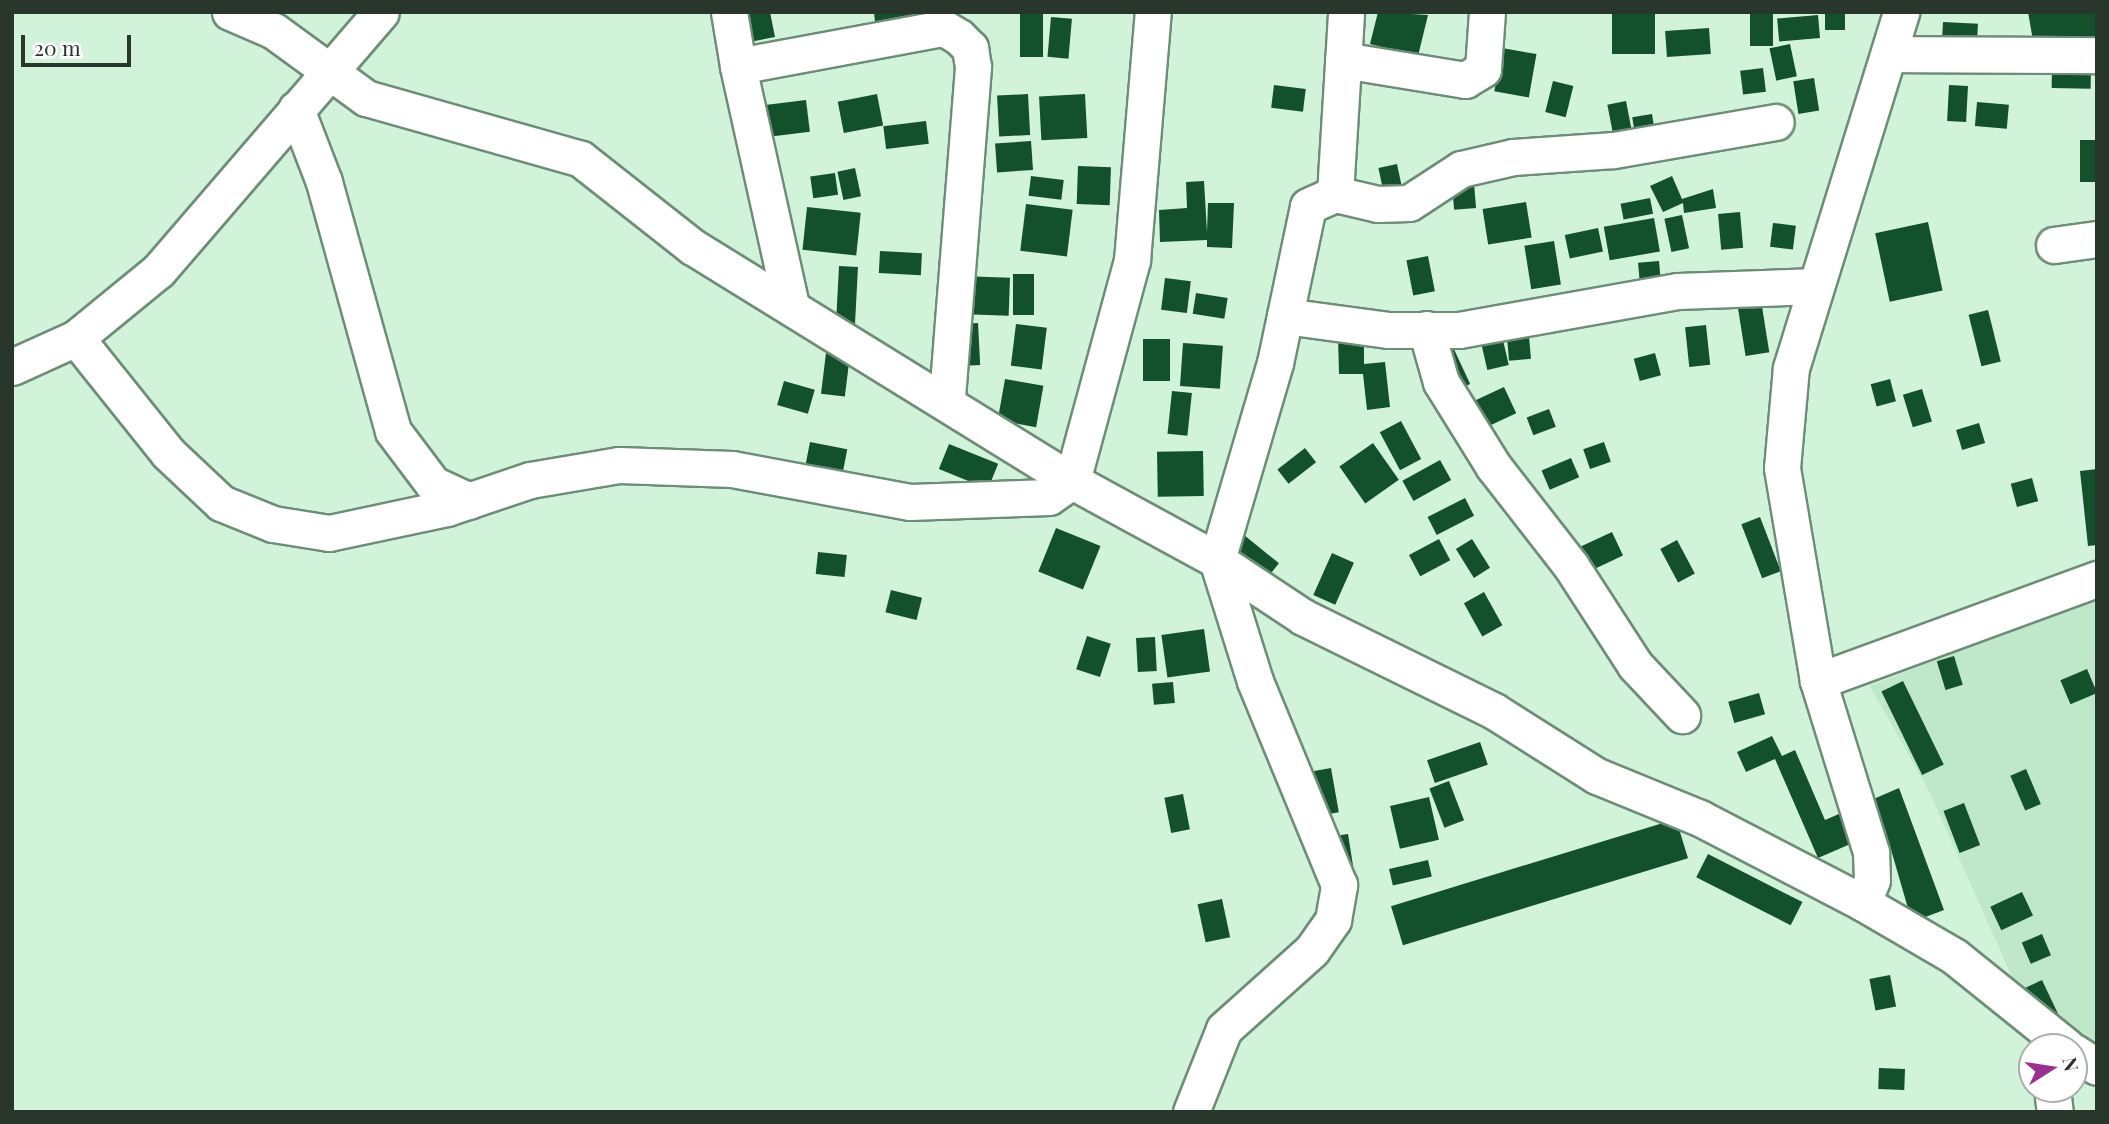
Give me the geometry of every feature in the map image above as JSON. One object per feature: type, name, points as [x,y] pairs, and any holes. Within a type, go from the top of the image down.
[{"type":"street","points":[[230,12],[330,67],[366,97],[415,116],[502,132],[581,159],[693,247],[790,301],[1072,481],[1217,560],[1303,617],[1494,711],[1597,776],[1700,818],[1863,904],[1954,956],[2043,1033]]},
{"type":"street","points":[[12,367],[76,338],[159,270],[330,67],[381,12]]},
{"type":"street","points":[[729,12],[738,65],[790,301]]},
{"type":"street","points":[[76,338],[168,453],[221,503],[273,524],[330,533],[470,500],[530,480],[619,465],[732,470],[910,502],[1023,502],[1049,497],[1072,481],[1132,260],[1153,12]]},
{"type":"street","points":[[1335,194],[1346,12]]},
{"type":"street","points":[[1343,60],[1465,80],[1483,69],[1487,12]]},
{"type":"street","points":[[1863,904],[1872,880],[1871,852],[1818,681],[1782,468],[1791,369],[1892,54],[1901,12]]},
{"type":"street","points":[[738,65],[944,29],[970,48],[947,399]]},
{"type":"street","points":[[1892,54],[2097,55]]},
{"type":"street","points":[[296,109],[324,182],[393,432],[433,484],[470,500]]},
{"type":"street","points":[[1191,1112],[1224,1029],[1312,950],[1333,920],[1339,885],[1255,681],[1217,560],[1285,316],[1308,206],[1335,194],[1378,204],[1409,203],[1461,169],[1513,157],[1614,150],[1776,122]]},
{"type":"street","points":[[2054,245],[2097,239]]},
{"type":"street","points":[[1285,316],[1458,330],[1678,290],[1816,286]]},
{"type":"street","points":[[1426,329],[1441,382],[1494,467],[1571,566],[1635,665],[1682,715]]},
{"type":"street","points":[[1818,681],[2097,579]]},
{"type":"shaded area","points":[[2097,597],[2097,1067],[2088,1061],[2088,1033],[2045,1033],[2034,1026],[1930,793],[1870,686]]},
{"type":"building","points":[[734,12],[770,12],[775,37],[739,44]]},
{"type":"building","points":[[874,12],[921,12],[921,14],[875,22]]},
{"type":"building","points":[[1020,12],[1043,12],[1043,57],[1020,57]]},
{"type":"building","points":[[1378,12],[1428,15],[1418,56],[1370,44]]},
{"type":"building","points":[[1612,12],[1655,12],[1655,54],[1612,54]]},
{"type":"building","points":[[1750,12],[1773,12],[1773,46],[1750,46]]},
{"type":"building","points":[[1825,12],[1845,12],[1845,30],[1825,30]]},
{"type":"building","points":[[2028,12],[2096,12],[2097,42],[2035,52]]},
{"type":"building","points":[[1818,15],[1820,38],[1779,41],[1777,19]]},
{"type":"building","points":[[1051,17],[1072,19],[1068,59],[1048,57]]},
{"type":"building","points":[[1943,22],[1978,24],[1977,45],[1942,43]]},
{"type":"building","points":[[1709,28],[1711,54],[1667,57],[1665,31]]},
{"type":"building","points":[[1790,44],[1797,76],[1776,81],[1769,48]]},
{"type":"building","points":[[1502,48],[1536,54],[1529,97],[1494,91]]},
{"type":"building","points":[[2052,67],[2091,68],[2091,89],[2052,88]]},
{"type":"building","points":[[1763,68],[1766,92],[1743,95],[1740,71]]},
{"type":"building","points":[[1814,78],[1819,111],[1798,114],[1793,81]]},
{"type":"building","points":[[1553,81],[1573,86],[1566,117],[1545,112]]},
{"type":"building","points":[[1274,85],[1306,89],[1303,112],[1271,108]]},
{"type":"building","points":[[1949,85],[1968,86],[1966,122],[1947,121]]},
{"type":"building","points":[[877,94],[883,125],[844,133],[838,102]]},
{"type":"building","points":[[1028,94],[1030,135],[999,137],[997,96]]},
{"type":"building","points":[[1085,94],[1087,138],[1041,140],[1039,96]]},
{"type":"building","points":[[806,100],[810,132],[769,137],[765,105]]},
{"type":"building","points":[[1626,101],[1634,144],[1616,148],[1607,105]]},
{"type":"building","points":[[1977,102],[2009,105],[2007,129],[1975,126]]},
{"type":"building","points":[[1652,114],[1656,138],[1636,141],[1632,117]]},
{"type":"building","points":[[926,121],[929,144],[886,149],[883,126]]},
{"type":"building","points":[[2080,140],[2097,140],[2097,182],[2080,182]]},
{"type":"building","points":[[1031,141],[1033,170],[997,172],[995,144]]},
{"type":"building","points":[[1397,164],[1403,193],[1385,197],[1378,168]]},
{"type":"building","points":[[1078,166],[1111,167],[1110,205],[1077,204]]},
{"type":"building","points":[[855,168],[861,196],[843,200],[837,172]]},
{"type":"building","points":[[835,173],[838,195],[813,198],[810,176]]},
{"type":"building","points":[[1031,176],[1064,180],[1061,200],[1029,196]]},
{"type":"building","points":[[1672,176],[1682,199],[1713,189],[1716,208],[1684,213],[1683,203],[1663,212],[1650,186]]},
{"type":"building","points":[[1204,181],[1207,232],[1208,203],[1234,203],[1232,248],[1207,247],[1207,240],[1160,242],[1159,210],[1187,208],[1186,182]]},
{"type":"building","points":[[1474,184],[1476,208],[1454,210],[1452,186]]},
{"type":"building","points":[[1650,198],[1653,214],[1624,219],[1621,204]]},
{"type":"building","points":[[1526,202],[1532,238],[1488,244],[1483,209]]},
{"type":"building","points":[[1026,204],[1073,210],[1067,256],[1020,251]]},
{"type":"building","points":[[807,207],[861,213],[856,255],[803,250]]},
{"type":"building","points":[[1740,212],[1743,248],[1721,250],[1718,214]]},
{"type":"building","points":[[1682,215],[1689,248],[1671,252],[1664,219]]},
{"type":"building","points":[[1654,218],[1660,251],[1610,260],[1604,227]]},
{"type":"building","points":[[1928,222],[1943,290],[1890,302],[1875,233]]},
{"type":"building","points":[[1773,223],[1796,226],[1793,250],[1770,247]]},
{"type":"building","points":[[1598,228],[1603,251],[1570,259],[1565,235]]},
{"type":"building","points":[[1554,241],[1561,284],[1531,289],[1524,246]]},
{"type":"building","points":[[880,251],[922,253],[921,275],[879,273]]},
{"type":"building","points":[[1428,256],[1435,291],[1413,296],[1406,260]]},
{"type":"building","points":[[1659,261],[1661,282],[1640,284],[1638,263]]},
{"type":"building","points":[[839,266],[858,267],[855,327],[836,326]]},
{"type":"building","points":[[1013,274],[1034,274],[1034,315],[1013,315]]},
{"type":"building","points":[[960,276],[1010,278],[1009,316],[959,314]]},
{"type":"building","points":[[1165,278],[1191,281],[1187,313],[1161,310]]},
{"type":"building","points":[[1196,293],[1228,298],[1224,319],[1193,314]]},
{"type":"building","points":[[1761,300],[1769,352],[1746,356],[1737,304]]},
{"type":"building","points":[[1988,310],[2001,361],[1981,366],[1969,315]]},
{"type":"building","points":[[978,323],[980,365],[942,367],[940,325]]},
{"type":"building","points":[[1016,324],[1047,328],[1042,369],[1011,366]]},
{"type":"building","points":[[1528,325],[1531,359],[1509,361],[1506,327]]},
{"type":"building","points":[[1706,325],[1710,365],[1689,367],[1685,327]]},
{"type":"building","points":[[1500,327],[1509,365],[1487,370],[1479,332]]},
{"type":"building","points":[[1364,336],[1364,364],[1385,362],[1390,407],[1367,410],[1363,374],[1339,374],[1338,337]]},
{"type":"building","points":[[1143,339],[1170,339],[1170,381],[1143,381]]},
{"type":"building","points":[[1183,343],[1223,346],[1220,389],[1180,386]]},
{"type":"building","points":[[1452,345],[1470,384],[1453,392],[1435,353]]},
{"type":"building","points":[[826,353],[850,356],[845,397],[821,394]]},
{"type":"building","points":[[1655,353],[1661,375],[1640,381],[1634,359]]},
{"type":"building","points":[[1005,379],[1043,386],[1036,427],[998,420]]},
{"type":"building","points":[[1890,379],[1896,401],[1877,406],[1871,384]]},
{"type":"building","points":[[784,381],[815,390],[808,414],[777,405]]},
{"type":"building","points":[[1504,387],[1516,413],[1485,428],[1472,402]]},
{"type":"building","points":[[1922,389],[1932,422],[1913,427],[1903,395]]},
{"type":"building","points":[[1172,391],[1192,393],[1187,436],[1168,434]]},
{"type":"building","points":[[1549,409],[1556,427],[1533,435],[1527,418]]},
{"type":"building","points":[[1401,421],[1421,459],[1400,470],[1380,432]]},
{"type":"building","points":[[1979,423],[1985,443],[1962,450],[1956,430]]},
{"type":"building","points":[[810,442],[847,449],[840,486],[803,478]]},
{"type":"building","points":[[1604,442],[1611,462],[1590,469],[1583,449]]},
{"type":"building","points":[[1373,443],[1399,480],[1365,503],[1339,467]]},
{"type":"building","points":[[949,444],[998,464],[988,489],[939,469]]},
{"type":"building","points":[[1305,448],[1316,462],[1289,484],[1277,470]]},
{"type":"building","points":[[1203,451],[1204,496],[1158,497],[1157,452]]},
{"type":"building","points":[[1571,458],[1579,477],[1550,490],[1542,471]]},
{"type":"building","points":[[1440,460],[1451,480],[1414,501],[1402,481]]},
{"type":"building","points":[[2097,469],[2097,545],[2088,546],[2080,471]]},
{"type":"building","points":[[2032,478],[2038,501],[2017,507],[2011,484]]},
{"type":"building","points":[[1465,498],[1474,516],[1437,535],[1428,517]]},
{"type":"building","points":[[1760,517],[1781,571],[1762,578],[1741,524]]},
{"type":"building","points":[[1056,528],[1101,546],[1083,590],[1038,572]]},
{"type":"building","points":[[1612,532],[1623,556],[1586,573],[1575,549]]},
{"type":"building","points":[[1244,535],[1279,563],[1261,586],[1226,558]]},
{"type":"building","points":[[1439,539],[1450,560],[1420,576],[1409,555]]},
{"type":"building","points":[[1472,539],[1490,568],[1474,578],[1456,549]]},
{"type":"building","points":[[1677,540],[1695,574],[1678,582],[1660,549]]},
{"type":"building","points":[[818,552],[847,555],[845,577],[816,574]]},
{"type":"building","points":[[1332,553],[1354,563],[1335,605],[1313,595]]},
{"type":"building","points":[[891,590],[922,598],[916,620],[885,612]]},
{"type":"building","points":[[1484,592],[1502,625],[1482,636],[1464,603]]},
{"type":"building","points":[[1204,629],[1210,672],[1167,678],[1161,635]]},
{"type":"building","points":[[1087,636],[1111,644],[1100,677],[1076,669]]},
{"type":"building","points":[[1155,637],[1157,671],[1138,672],[1136,638]]},
{"type":"building","points":[[1954,656],[1963,685],[1946,690],[1937,661]]},
{"type":"building","points":[[2087,669],[2097,693],[2070,704],[2060,680]]},
{"type":"building","points":[[1903,681],[1944,765],[1922,775],[1881,692]]},
{"type":"building","points":[[1173,682],[1175,703],[1154,705],[1152,684]]},
{"type":"building","points":[[1759,693],[1765,714],[1734,723],[1728,702]]},
{"type":"building","points":[[1772,736],[1782,756],[1795,750],[1825,820],[1899,788],[1944,910],[1912,922],[1885,829],[1818,858],[1775,759],[1746,772],[1737,752]]},
{"type":"building","points":[[1480,742],[1488,765],[1435,783],[1427,760]]},
{"type":"building","points":[[1331,768],[1339,812],[1296,820],[1289,775]]},
{"type":"building","points":[[2026,769],[2041,804],[2025,811],[2010,776]]},
{"type":"building","points":[[1449,781],[1464,820],[1444,828],[1429,789]]},
{"type":"building","points":[[1183,794],[1190,829],[1171,833],[1164,798]]},
{"type":"building","points":[[1429,797],[1439,840],[1400,849],[1390,806]]},
{"type":"building","points":[[1964,803],[1980,845],[1960,853],[1943,811]]},
{"type":"building","points":[[1676,819],[1688,858],[1403,945],[1391,906]]},
{"type":"building","points":[[1348,834],[1355,877],[1337,880],[1330,837]]},
{"type":"building","points":[[1708,854],[1802,902],[1791,925],[1696,877]]},
{"type":"building","points":[[1428,860],[1432,877],[1393,886],[1389,869]]},
{"type":"building","points":[[2022,892],[2033,916],[2001,930],[1990,907]]},
{"type":"building","points":[[1222,899],[1230,937],[1206,942],[1198,904]]},
{"type":"building","points":[[2042,934],[2051,955],[2031,964],[2022,943]]},
{"type":"building","points":[[1890,975],[1896,1006],[1875,1010],[1869,979]]},
{"type":"building","points":[[2042,980],[2067,1033],[2065,1033],[2021,990]]},
{"type":"building","points":[[1879,1068],[1905,1069],[1904,1090],[1878,1089]]}]
